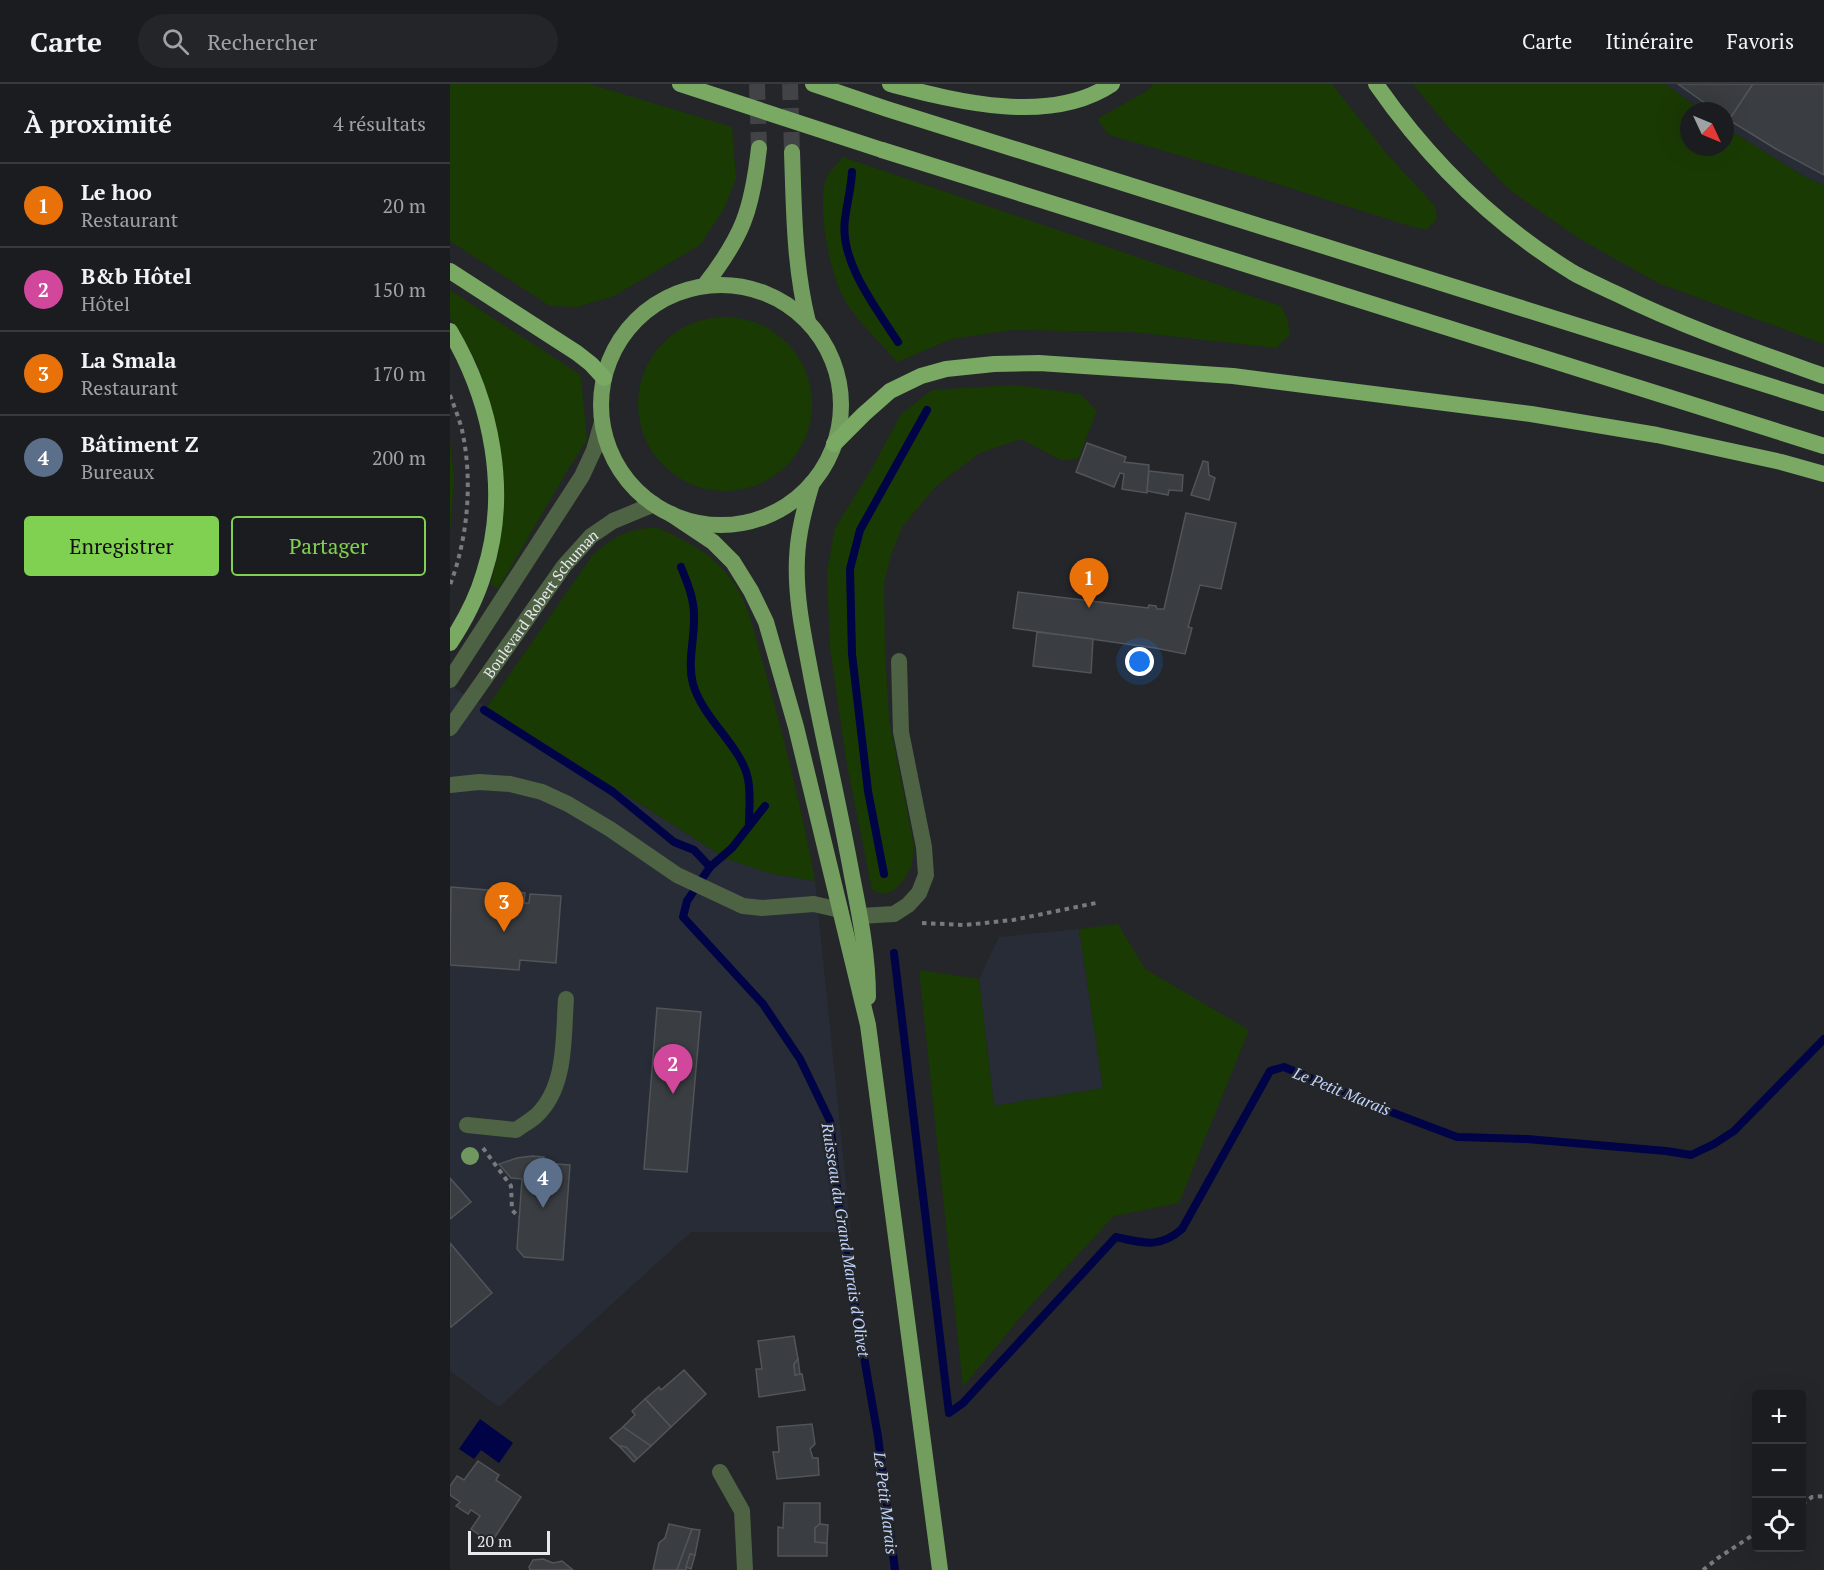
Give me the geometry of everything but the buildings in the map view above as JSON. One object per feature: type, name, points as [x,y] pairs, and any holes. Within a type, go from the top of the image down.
[{"type":"highway","points":[[680,84],[882,150],[1824,446]]},
{"type":"highway","points":[[813,84],[1824,403]]},
{"type":"highway","points":[[890,84],[970,103],[1003,106],[1056,104],[1101,91],[1112,84]]},
{"type":"highway","points":[[1376,84],[1428,152],[1467,192],[1519,235],[1573,272],[1646,309],[1824,376]]},
{"type":"highway","points":[[450,271],[577,352],[604,378]]},
{"type":"highway","points":[[450,331],[470,368],[485,414],[492,445],[496,496],[494,528],[485,573],[450,643]]},
{"type":"highway","points":[[834,444],[890,391],[921,376],[946,369],[994,364],[1039,363],[1233,376],[1519,413],[1657,435],[1781,462],[1824,474]]},
{"type":"main road","points":[[704,286],[736,242],[747,216],[754,189],[759,148]]},
{"type":"main road","points":[[792,152],[795,243],[800,288],[808,322]]},
{"type":"main road","points":[[671,514],[696,522],[713,524],[747,522],[772,513],[794,500],[813,482],[825,464],[834,444],[840,412],[838,379],[827,349],[808,322],[791,307],[772,296],[750,288],[727,285],[704,286],[676,293],[651,308],[630,327],[614,351],[604,378],[601,400],[602,422],[608,446],[619,468],[635,488],[654,504],[713,542],[733,562],[766,622],[796,727],[868,1025],[940,1570]]},
{"type":"main road","points":[[813,482],[803,515],[797,558],[798,604],[860,916],[868,974],[868,1025]]},
{"type":"street","name":"Boulevard Robert Schuman","points":[[450,680],[582,476],[594,450],[602,422]]},
{"type":"street","name":"Boulevard Robert Schuman","points":[[450,728],[564,566],[591,536],[613,521],[654,504]]},
{"type":"street","points":[[860,916],[894,914],[908,905],[919,893],[927,875],[924,848],[901,732],[899,661]]},
{"type":"street","points":[[450,785],[479,782],[510,784],[542,792],[568,804],[610,829],[677,875],[743,906],[762,908],[814,904],[840,910]]},
{"type":"street","points":[[468,1125],[516,1130],[536,1116],[550,1096],[560,1072],[566,999]]},
{"type":"street","points":[[720,1472],[742,1511],[745,1570]]},
{"type":"path","points":[[450,395],[462,429],[468,486],[465,524],[456,569],[450,585]]},
{"type":"path","points":[[918,923],[965,925],[1013,920],[1096,903]]},
{"type":"path","points":[[468,1125],[511,1186],[512,1210],[519,1217]]},
{"type":"path","points":[[1806,1501],[1812,1497],[1824,1496]]},
{"type":"path","points":[[1703,1570],[1752,1536]]},
{"type":"shaded area","points":[[1665,84],[1824,84],[1824,185],[1807,178],[1734,133],[1734,102],[1690,102]]},
{"type":"shaded area","points":[[450,686],[727,859],[769,873],[815,881],[851,1232],[691,1232],[499,1407],[450,1371]]},
{"type":"shaded area","points":[[1079,929],[1103,1088],[994,1106],[979,979],[999,937]]},
{"type":"shaded area","points":[[480,1419],[513,1443],[499,1463],[481,1450],[474,1459],[459,1449]]},
{"type":"green space","points":[[450,84],[590,84],[732,127],[736,179],[724,209],[700,245],[614,296],[577,307],[550,306],[450,241]]},
{"type":"green space","points":[[1154,84],[1332,84],[1386,153],[1435,206],[1437,218],[1427,230],[1413,227],[1255,177],[1109,135],[1097,119],[1145,92]]},
{"type":"green space","points":[[1413,84],[1665,84],[1690,102],[1680,102],[1680,156],[1734,156],[1734,133],[1807,178],[1824,185],[1824,344],[1658,283],[1578,238],[1510,190],[1449,128]]},
{"type":"green space","points":[[843,157],[1281,306],[1287,318],[1290,335],[1276,348],[1132,332],[1010,330],[952,339],[897,362],[846,302],[832,268],[824,221],[824,191],[827,176]]},
{"type":"green space","points":[[450,290],[581,375],[587,440],[498,589],[491,584],[499,548],[504,486],[498,438],[489,399],[476,362],[450,317]]},
{"type":"green space","points":[[725,317],[758,324],[773,332],[786,343],[797,356],[805,371],[812,404],[805,437],[797,452],[786,465],[773,476],[758,484],[725,491],[692,484],[677,476],[664,465],[653,452],[645,437],[638,404],[645,371],[653,356],[664,343],[677,332],[692,324]]},
{"type":"green space","points":[[1014,385],[1080,394],[1097,411],[1078,459],[1061,460],[1021,439],[980,453],[936,486],[902,527],[891,555],[884,583],[885,651],[889,719],[914,846],[913,859],[905,878],[890,892],[878,893],[872,889],[847,765],[830,648],[827,571],[835,528],[871,470],[901,414],[932,390]]},
{"type":"green space","points":[[450,439],[454,478],[450,533]]},
{"type":"green space","points":[[655,527],[685,541],[712,559],[727,574],[741,595],[754,631],[779,720],[815,881],[769,873],[727,859],[487,707],[592,556],[620,535]]},
{"type":"green space","points":[[1118,924],[1145,969],[1249,1030],[1179,1203],[1114,1216],[1029,1307],[963,1387],[919,970],[979,979],[994,1106],[1103,1088],[1079,929]]},
{"type":"waterway","name":"Ruisseau du Grand Marais d'Olivet","points":[[852,172],[845,219],[848,251],[861,284],[898,342]]},
{"type":"waterway","name":"Ruisseau du Grand Marais d'Olivet","points":[[884,874],[868,791],[852,654],[850,569],[860,530],[927,410]]},
{"type":"waterway","name":"Ruisseau du Grand Marais d'Olivet","points":[[681,567],[694,609],[691,658],[693,684],[705,709],[731,744],[744,767],[749,790],[749,825]]},
{"type":"waterway","points":[[484,710],[613,792],[674,842],[694,850],[710,867]]},
{"type":"waterway","name":"Ruisseau du Grand Marais d'Olivet","points":[[765,806],[732,848],[710,867],[687,901],[683,917],[763,1004],[800,1059],[830,1121],[841,1225],[878,1437],[895,1570]]},
{"type":"waterway","name":"Le Petit Marais","points":[[894,953],[949,1413],[963,1403],[1116,1237],[1150,1243],[1166,1240],[1182,1229],[1270,1071],[1284,1067],[1457,1137],[1527,1139],[1691,1155],[1734,1131],[1824,1039]]},
{"type":"tunnel","points":[[757,84],[759,148]]},
{"type":"tunnel","points":[[790,84],[792,152]]},
{"type":"place","name":"Le hoo","points":[[1089,608]]},
{"type":"place","name":"La Smala","points":[[504,932]]},
{"type":"place","name":"B&b Hôtel","points":[[673,1094]]},
{"type":"place","name":"Bâtiment Z","points":[[543,1208]]}]
